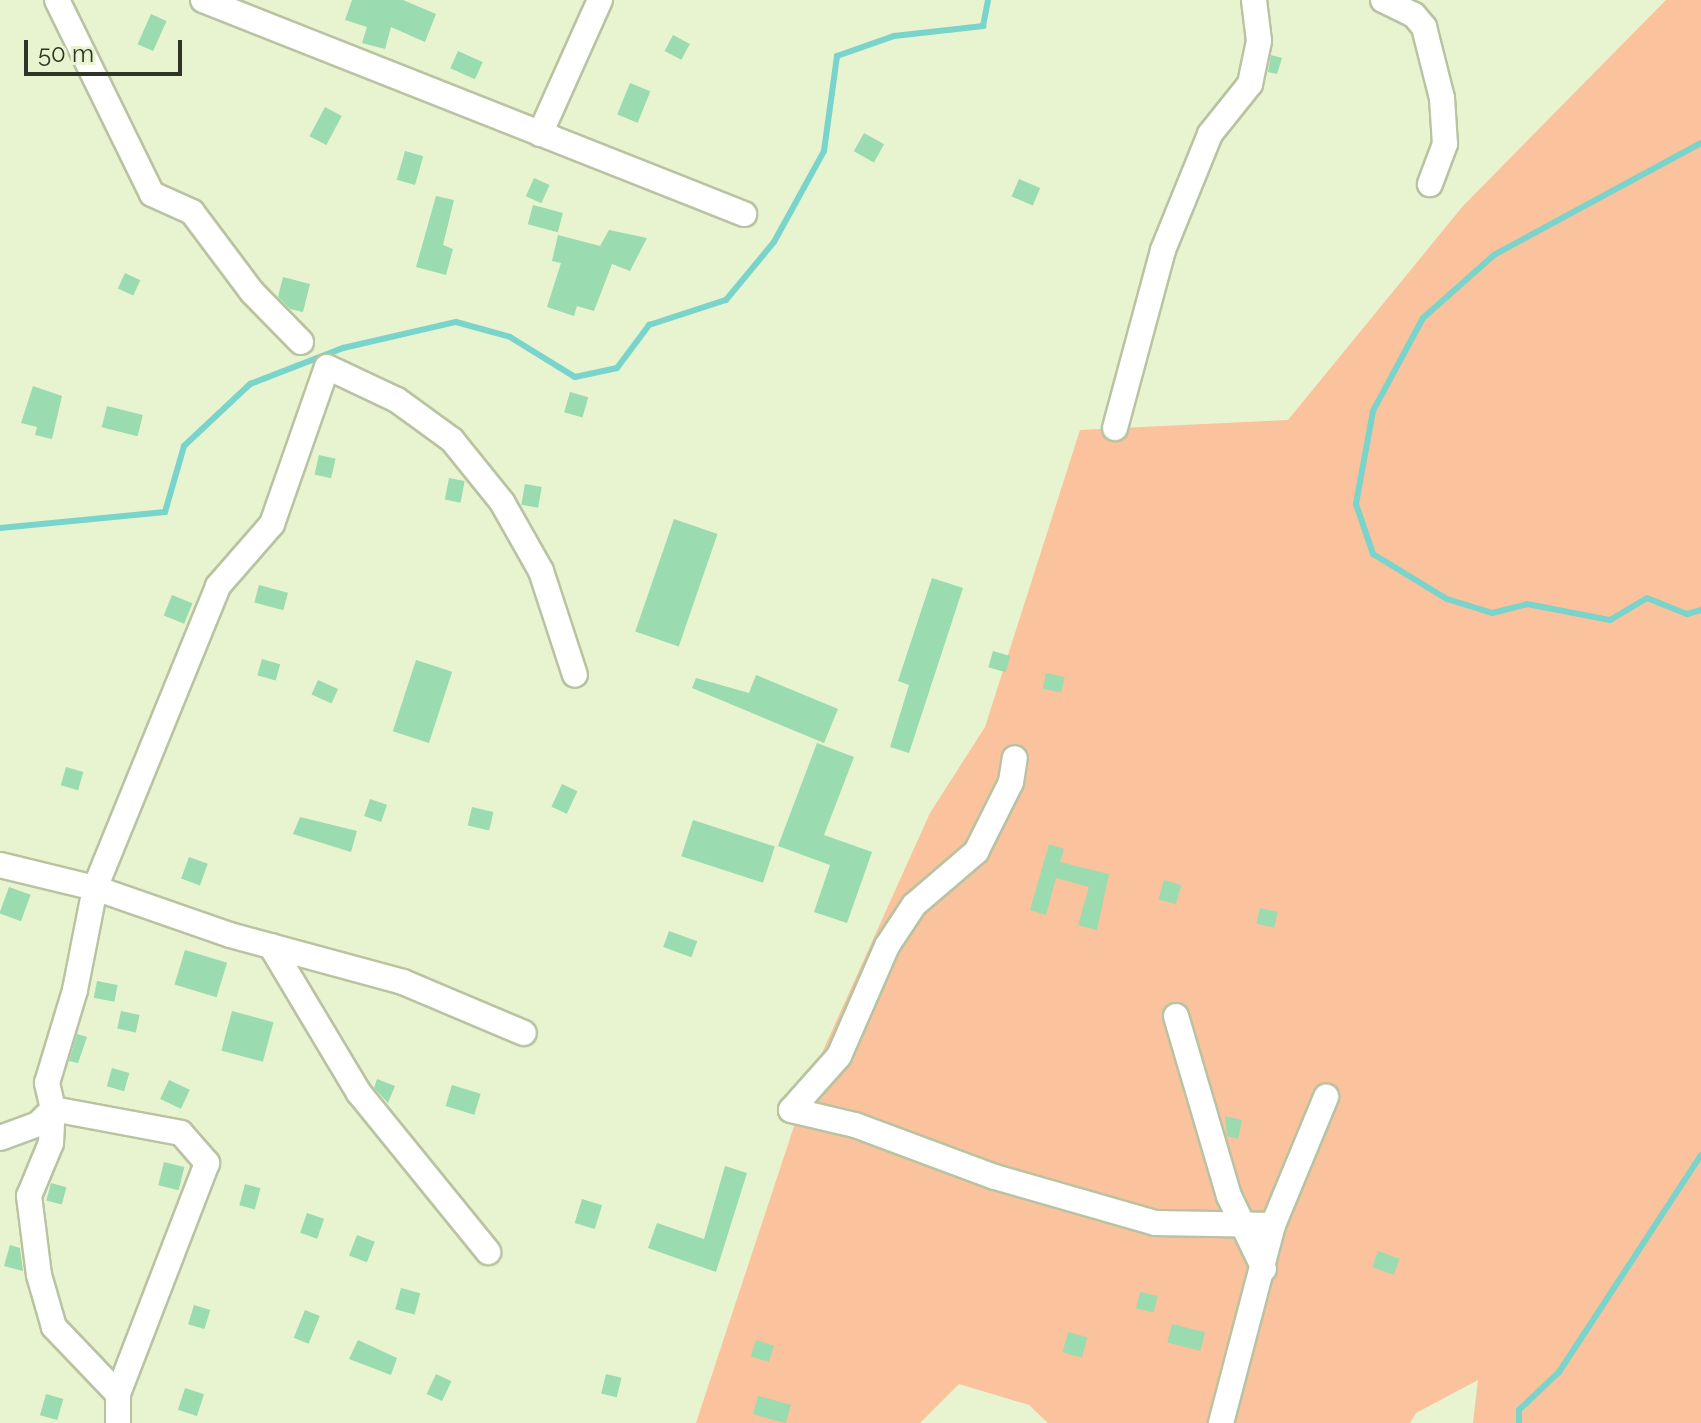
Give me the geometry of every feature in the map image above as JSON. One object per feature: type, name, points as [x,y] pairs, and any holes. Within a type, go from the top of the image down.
[{"type":"street","points":[[57,0],[152,194],[192,212],[252,292],[301,342]]},
{"type":"street","points":[[540,134],[600,0]]},
{"type":"street","points":[[1115,428],[1163,250],[1210,134],[1250,84],[1259,41],[1254,0]]},
{"type":"street","points":[[1383,0],[1414,15],[1424,27],[1442,98],[1445,144],[1430,184]]},
{"type":"street","points":[[199,1],[744,214]]},
{"type":"street","points":[[118,1394],[54,1327],[39,1275],[29,1196],[51,1143],[53,1109],[47,1083],[75,990],[95,888],[218,586],[272,524],[327,367],[397,400],[452,440],[502,502],[541,571],[575,675]]},
{"type":"street","points":[[1015,758],[1011,782],[976,852],[914,905],[887,946],[839,1056],[791,1110],[855,1125],[995,1177],[1155,1223],[1273,1225]]},
{"type":"street","points":[[0,865],[95,888],[271,946],[403,982],[524,1033]]},
{"type":"street","points":[[271,946],[359,1093],[488,1252]]},
{"type":"street","points":[[1176,1016],[1241,1226],[1264,1269]]},
{"type":"street","points":[[1221,1423],[1264,1269],[1273,1225],[1326,1097]]},
{"type":"street","points":[[0,1138],[38,1124],[53,1109]]},
{"type":"street","points":[[53,1109],[181,1133],[207,1163],[118,1394],[118,1423]]},
{"type":"shaded area","points":[[1666,0],[1701,0],[1701,1423],[1473,1423],[1478,1380],[1416,1413],[1410,1423],[1048,1423],[1029,1405],[959,1384],[920,1423],[696,1423],[808,1084],[930,813],[985,727],[1080,430],[1288,420],[1463,206]]},
{"type":"building","points":[[352,0],[403,0],[436,14],[425,42],[391,27],[385,49],[362,43],[367,27],[345,20]]},
{"type":"building","points":[[151,14],[167,21],[153,51],[138,44]]},
{"type":"building","points":[[673,35],[690,44],[681,60],[665,51]]},
{"type":"building","points":[[458,51],[483,62],[475,79],[450,68]]},
{"type":"building","points":[[1271,55],[1282,58],[1277,74],[1268,72]]},
{"type":"building","points":[[630,83],[650,91],[638,123],[617,115]]},
{"type":"building","points":[[325,107],[342,116],[326,145],[310,136]]},
{"type":"building","points":[[864,133],[884,144],[874,163],[854,151]]},
{"type":"building","points":[[405,151],[423,156],[415,185],[397,180]]},
{"type":"building","points":[[534,178],[550,185],[541,203],[526,196]]},
{"type":"building","points":[[1019,179],[1040,188],[1033,205],[1012,196]]},
{"type":"building","points":[[436,196],[454,200],[443,245],[453,249],[446,275],[416,267]]},
{"type":"building","points":[[533,205],[563,213],[558,232],[528,224]]},
{"type":"building","points":[[609,230],[647,238],[630,271],[612,264],[594,311],[577,306],[574,316],[547,307],[561,263],[552,261],[558,235],[600,246]]},
{"type":"building","points":[[125,273],[140,280],[133,296],[118,288]]},
{"type":"building","points":[[283,277],[310,284],[303,312],[290,309],[278,297]]},
{"type":"building","points":[[33,386],[62,396],[52,439],[35,435],[37,427],[21,423]]},
{"type":"building","points":[[570,392],[588,397],[582,417],[564,412]]},
{"type":"building","points":[[107,406],[143,415],[138,436],[102,427]]},
{"type":"building","points":[[319,455],[336,459],[331,478],[315,474]]},
{"type":"building","points":[[449,478],[465,481],[461,503],[445,500]]},
{"type":"building","points":[[525,484],[542,487],[538,508],[521,505]]},
{"type":"building","points":[[674,519],[717,534],[679,646],[635,632]]},
{"type":"building","points":[[932,578],[963,588],[909,753],[890,747],[909,685],[898,681]]},
{"type":"building","points":[[259,585],[288,593],[283,610],[254,602]]},
{"type":"building","points":[[172,595],[192,603],[184,624],[164,615]]},
{"type":"building","points":[[993,651],[1010,656],[1006,672],[988,667]]},
{"type":"building","points":[[262,659],[280,664],[276,681],[257,675]]},
{"type":"building","points":[[416,660],[452,672],[429,743],[393,731]]},
{"type":"building","points":[[1046,673],[1065,677],[1061,693],[1043,689]]},
{"type":"building","points":[[756,675],[838,709],[824,743],[692,688],[696,678],[749,693]]},
{"type":"building","points":[[318,680],[338,689],[332,704],[311,695]]},
{"type":"building","points":[[817,743],[854,757],[824,835],[872,852],[847,923],[814,912],[830,865],[778,846]]},
{"type":"building","points":[[66,767],[83,772],[78,790],[61,785]]},
{"type":"building","points":[[562,784],[577,791],[567,814],[551,807]]},
{"type":"building","points":[[370,799],[387,805],[381,822],[364,816]]},
{"type":"building","points":[[472,807],[493,812],[489,830],[468,826]]},
{"type":"building","points":[[300,817],[357,831],[351,852],[293,834]]},
{"type":"building","points":[[693,820],[775,847],[763,883],[681,856]]},
{"type":"building","points":[[1049,844],[1064,849],[1060,862],[1109,874],[1097,930],[1078,925],[1089,887],[1056,878],[1046,915],[1030,910]]},
{"type":"building","points":[[189,857],[208,864],[200,885],[181,879]]},
{"type":"building","points":[[1164,880],[1181,885],[1176,904],[1158,899]]},
{"type":"building","points":[[9,887],[31,895],[21,921],[0,914]]},
{"type":"building","points":[[1260,908],[1278,912],[1274,928],[1256,924]]},
{"type":"building","points":[[669,931],[697,941],[691,957],[663,947]]},
{"type":"building","points":[[185,950],[227,963],[217,997],[174,984]]},
{"type":"building","points":[[97,981],[118,985],[114,1002],[94,998]]},
{"type":"building","points":[[121,1011],[140,1015],[136,1033],[117,1029]]},
{"type":"building","points":[[232,1011],[274,1022],[263,1062],[221,1051]]},
{"type":"building","points":[[77,1034],[87,1037],[78,1063],[69,1061]]},
{"type":"building","points":[[112,1068],[129,1073],[124,1091],[107,1086]]},
{"type":"building","points":[[377,1079],[395,1086],[388,1103],[374,1088]]},
{"type":"building","points":[[169,1080],[190,1090],[181,1109],[160,1099]]},
{"type":"building","points":[[452,1085],[481,1094],[474,1115],[446,1106]]},
{"type":"building","points":[[1225,1116],[1242,1120],[1238,1139],[1227,1136]]},
{"type":"building","points":[[164,1162],[184,1167],[179,1190],[158,1185]]},
{"type":"building","points":[[725,1166],[747,1173],[716,1272],[648,1248],[657,1223],[704,1239]]},
{"type":"building","points":[[51,1183],[66,1187],[62,1205],[46,1200]]},
{"type":"building","points":[[245,1184],[260,1188],[255,1209],[239,1205]]},
{"type":"building","points":[[582,1199],[602,1205],[595,1229],[575,1223]]},
{"type":"building","points":[[307,1213],[324,1219],[317,1239],[300,1233]]},
{"type":"building","points":[[357,1235],[375,1242],[367,1262],[349,1256]]},
{"type":"building","points":[[10,1245],[20,1248],[23,1271],[4,1266]]},
{"type":"building","points":[[1378,1251],[1400,1259],[1394,1275],[1372,1267]]},
{"type":"building","points":[[401,1288],[420,1293],[415,1314],[395,1309]]},
{"type":"building","points":[[1140,1292],[1158,1296],[1154,1313],[1136,1309]]},
{"type":"building","points":[[194,1305],[210,1310],[204,1329],[188,1324]]},
{"type":"building","points":[[305,1310],[320,1316],[309,1344],[294,1338]]},
{"type":"building","points":[[1172,1324],[1205,1332],[1200,1351],[1167,1342]]},
{"type":"building","points":[[1068,1332],[1087,1337],[1082,1357],[1063,1352]]},
{"type":"building","points":[[358,1340],[397,1358],[391,1375],[349,1359]]},
{"type":"building","points":[[756,1340],[774,1346],[769,1362],[751,1356]]},
{"type":"building","points":[[436,1374],[451,1381],[442,1401],[427,1394]]},
{"type":"building","points":[[606,1374],[622,1378],[617,1397],[601,1393]]},
{"type":"building","points":[[185,1388],[204,1394],[197,1416],[178,1410]]},
{"type":"building","points":[[46,1394],[63,1399],[57,1420],[40,1415]]},
{"type":"building","points":[[758,1396],[791,1405],[786,1423],[753,1414]]},
{"type":"waterway","points":[[0,528],[165,512],[184,446],[250,384],[343,348],[456,322],[510,337],[575,377],[617,368],[649,325],[726,300],[774,242],[824,151],[837,56],[894,36],[983,26],[988,0]]},
{"type":"waterway","points":[[1701,143],[1494,255],[1423,318],[1373,411],[1356,504],[1373,554],[1447,599],[1492,613],[1527,604],[1610,620],[1647,598],[1687,614],[1701,610]]},
{"type":"waterway","points":[[1519,1423],[1519,1410],[1559,1372],[1701,1155]]}]
